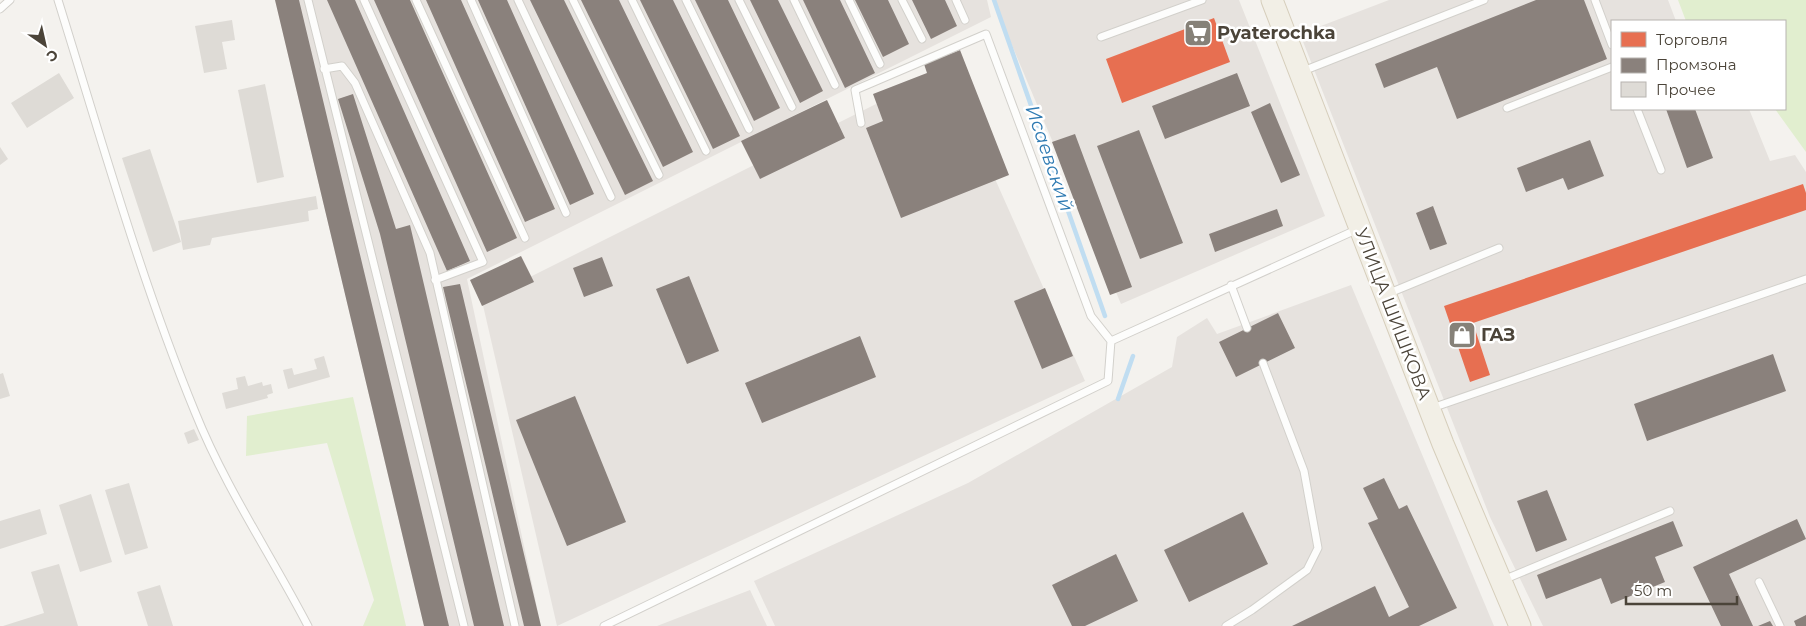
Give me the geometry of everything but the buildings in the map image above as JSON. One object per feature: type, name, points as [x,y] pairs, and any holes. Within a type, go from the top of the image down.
[{"type":"main road","name":"УЛИЦА ШИШКОВА","points":[[1272,0],[1430,409],[1520,626]]},
{"type":"lane","points":[[0,9],[10,0]]},
{"type":"lane","points":[[58,0],[140,262],[196,414],[230,482],[308,626]]},
{"type":"lane","points":[[308,0],[464,626]]},
{"type":"lane","points":[[364,0],[483,262],[435,280]]},
{"type":"lane","points":[[416,0],[526,238]]},
{"type":"lane","points":[[471,0],[566,213]]},
{"type":"lane","points":[[518,0],[611,197]]},
{"type":"lane","points":[[573,0],[659,175]]},
{"type":"lane","points":[[632,0],[706,151]]},
{"type":"lane","points":[[686,0],[749,129]]},
{"type":"lane","points":[[739,0],[792,107]]},
{"type":"lane","points":[[794,0],[834,85]]},
{"type":"lane","points":[[849,0],[880,64]]},
{"type":"lane","points":[[902,0],[922,39]]},
{"type":"lane","points":[[956,0],[965,20]]},
{"type":"lane","points":[[1100,37],[1202,0]]},
{"type":"lane","points":[[1300,72],[1484,0]]},
{"type":"lane","points":[[1595,0],[1611,42]]},
{"type":"lane","points":[[604,626],[1108,381],[1111,341],[1092,316],[986,34],[855,90],[861,123]]},
{"type":"lane","points":[[324,69],[342,66],[355,83],[430,252],[515,626]]},
{"type":"lane","points":[[1507,108],[1611,67]]},
{"type":"lane","points":[[1637,110],[1661,170]]},
{"type":"lane","points":[[1111,341],[1360,228]]},
{"type":"lane","points":[[1386,294],[1499,248]]},
{"type":"lane","points":[[1430,409],[1806,279]]},
{"type":"lane","points":[[1231,285],[1247,328]]},
{"type":"lane","points":[[1226,626],[1252,610],[1307,570],[1318,548],[1304,470],[1263,363]]},
{"type":"lane","points":[[1501,581],[1670,511]]},
{"type":"lane","points":[[1759,582],[1780,626]]},
{"type":"shaded area","points":[[275,0],[987,0],[991,17],[467,279],[541,626],[424,626]]},
{"type":"shaded area","points":[[993,0],[1239,0],[1325,216],[1121,304]]},
{"type":"shaded area","points":[[1389,0],[1668,0],[1676,20],[1611,20],[1611,110],[1749,110],[1770,161],[1795,155],[1806,172],[1806,626],[1543,626],[1490,517],[1300,34]]},
{"type":"shaded area","points":[[946,69],[1085,381],[557,626],[482,301]]},
{"type":"shaded area","points":[[1351,285],[1494,626],[775,626],[754,581],[968,483],[1172,367],[1177,337],[1207,318],[1217,334]]},
{"type":"shaded area","points":[[750,590],[767,626],[657,626]]},
{"type":"green space","points":[[1678,0],[1806,0],[1806,152],[1776,110],[1786,110],[1786,20],[1686,20]]},
{"type":"green space","points":[[353,397],[406,626],[363,626],[374,600],[327,443],[246,456],[247,416]]},
{"type":"waterway","name":"Исаевский","points":[[994,0],[1105,316]]},
{"type":"waterway","name":"Исаевский","points":[[1118,399],[1133,356]]},
{"type":"place","name":"Pyaterochka","points":[[1198,33]]},
{"type":"place","name":"ГАЗ","points":[[1462,335]]}]
